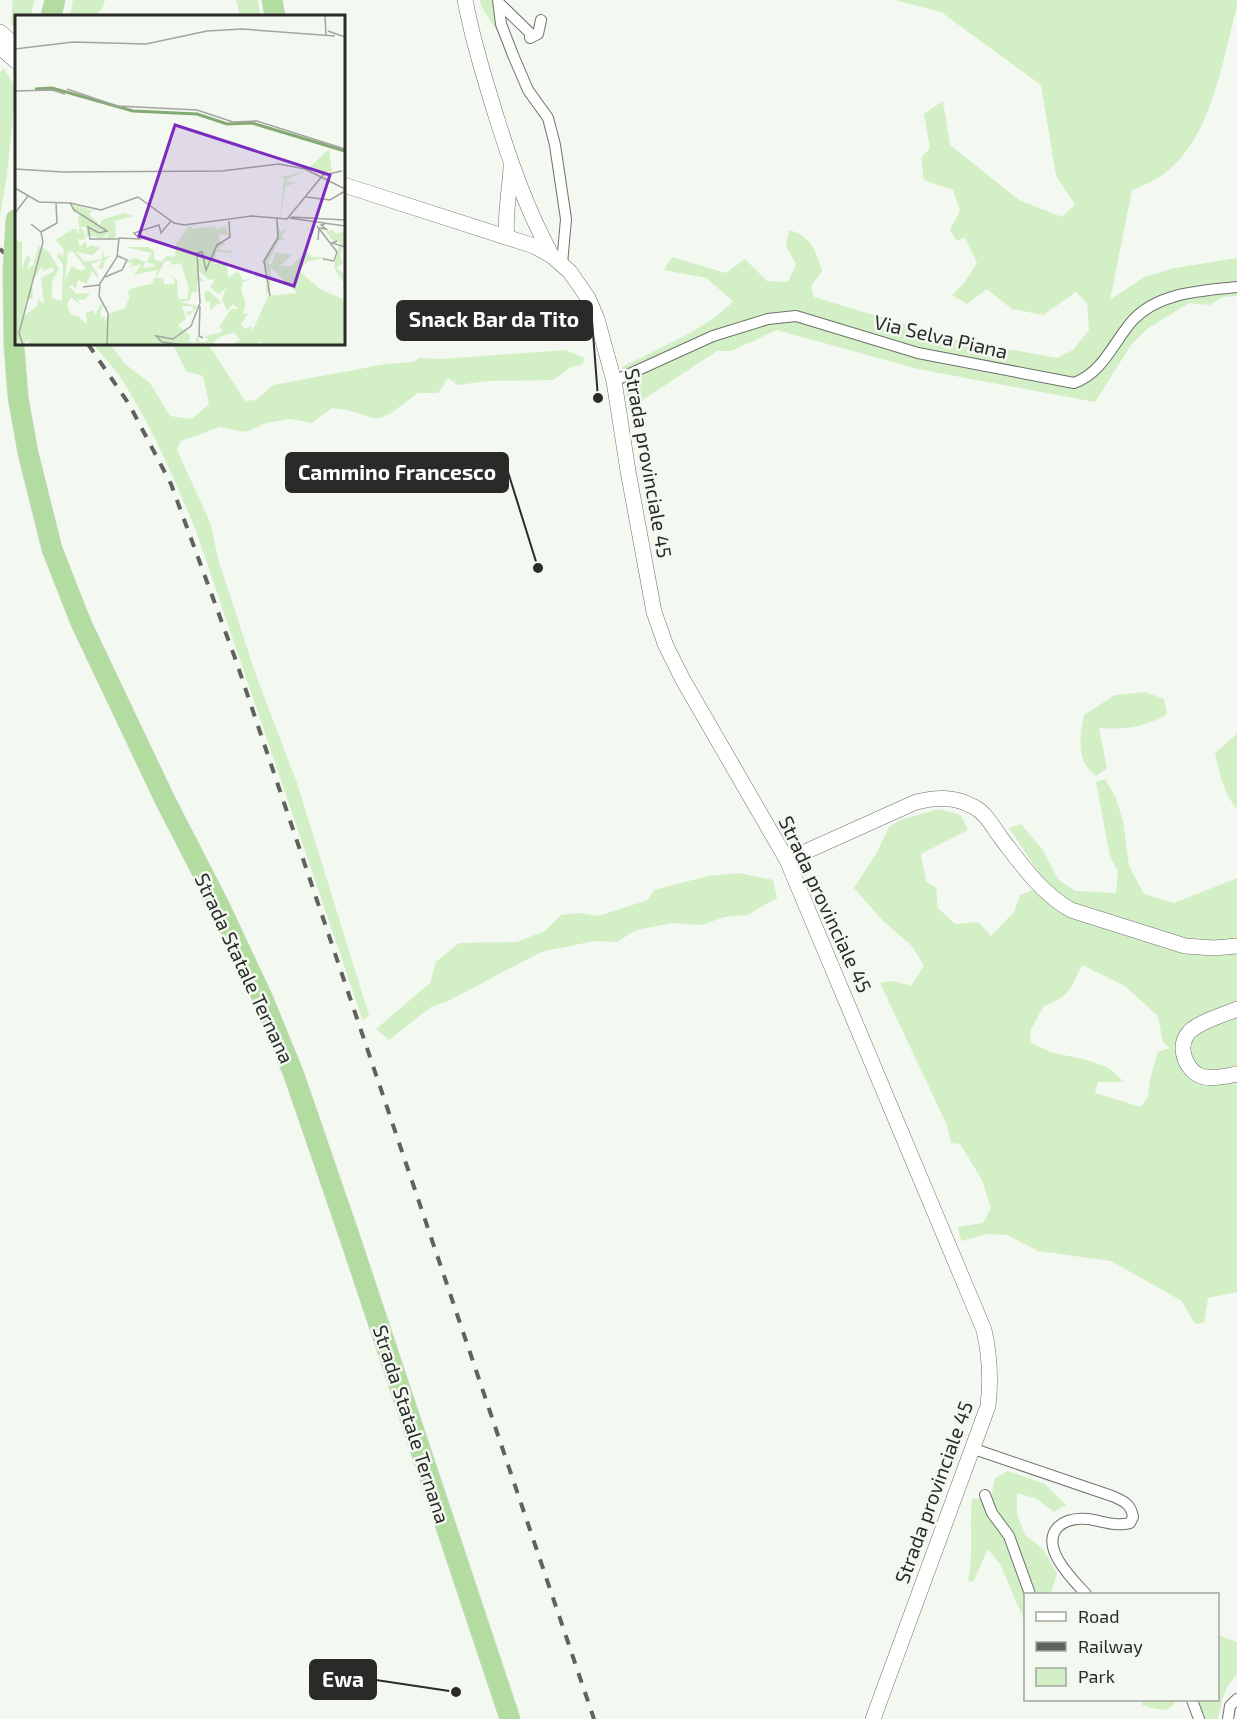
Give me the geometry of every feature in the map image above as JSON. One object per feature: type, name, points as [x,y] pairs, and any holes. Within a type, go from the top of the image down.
[{"type":"highway","points":[[51,15],[55,0]]},
{"type":"highway","points":[[272,0],[275,15]]},
{"type":"highway","name":"Strada Statale Ternana","points":[[15,236],[14,346],[18,397],[28,453],[52,549],[81,623],[165,800],[218,903],[263,999],[294,1075],[510,1719]]},
{"type":"main road","points":[[465,0],[475,47],[511,164],[529,210],[557,260]]},
{"type":"main road","points":[[0,32],[15,45]]},
{"type":"main road","points":[[0,47],[15,60]]},
{"type":"main road","points":[[511,164],[505,226],[511,238],[523,230],[529,210]]},
{"type":"main road","name":"Strada provinciale 45","points":[[345,185],[534,246],[557,260],[579,283],[588,298],[597,319],[614,381],[654,612],[666,646],[683,680],[788,860],[984,1330],[990,1353],[991,1380],[988,1407],[873,1719]]},
{"type":"main road","points":[[479,227],[493,223],[508,212]]},
{"type":"main road","points":[[788,860],[916,802],[934,798],[950,798],[975,807],[984,814],[1041,888],[1058,903],[1071,910],[1185,946],[1214,948],[1237,946]]},
{"type":"main road","points":[[1237,1009],[1195,1027],[1186,1035],[1183,1056],[1190,1067],[1202,1077],[1216,1078],[1237,1074]]},
{"type":"street","points":[[499,2],[530,33],[530,38],[538,34],[541,20]]},
{"type":"street","points":[[499,2],[501,24],[513,55],[528,90],[548,118],[555,145],[566,219],[557,260]]},
{"type":"street","name":"Via Selva Piana","points":[[614,381],[713,336],[768,319],[796,316],[918,353],[1074,383],[1093,373],[1134,319],[1148,308],[1170,297],[1237,287]]},
{"type":"street","points":[[974,1449],[1112,1496],[1125,1501],[1132,1508],[1133,1517],[1130,1523],[1122,1525],[1087,1519],[1068,1520],[1054,1533],[1052,1542],[1056,1556],[1085,1593]]},
{"type":"street","points":[[985,1495],[992,1513],[1009,1536],[1030,1593]]},
{"type":"street","points":[[1228,1719],[1230,1706],[1237,1699]]},
{"type":"street","points":[[1192,1701],[1199,1719]]},
{"type":"green space","points":[[13,0],[34,0],[31,15],[15,15],[15,30],[11,23]]},
{"type":"green space","points":[[73,0],[105,0],[100,12],[96,15],[70,15]]},
{"type":"green space","points":[[236,0],[258,0],[260,15],[240,15]]},
{"type":"green space","points":[[480,0],[492,0],[503,41],[481,6]]},
{"type":"green space","points":[[895,0],[1237,0],[1220,76],[1203,122],[1192,143],[1178,161],[1161,176],[1132,190],[1110,300],[1144,277],[1175,268],[1237,258],[1237,296],[1223,297],[1210,305],[1189,303],[1147,329],[1131,345],[1095,402],[918,369],[777,330],[731,351],[717,351],[635,405],[626,394],[622,367],[696,329],[723,311],[733,301],[706,278],[664,270],[672,257],[726,273],[745,259],[767,281],[788,282],[796,264],[786,246],[789,230],[808,240],[817,257],[822,271],[811,286],[814,297],[953,339],[1057,358],[1073,350],[1089,330],[1087,303],[1076,292],[1043,315],[1012,309],[987,289],[967,304],[952,295],[965,282],[977,263],[965,237],[957,241],[950,230],[960,210],[953,190],[924,180],[921,158],[930,148],[924,114],[943,101],[950,145],[1019,200],[1062,217],[1075,204],[1056,176],[1041,85],[941,12]]},
{"type":"green space","points":[[4,69],[15,86],[15,98],[0,217],[0,72]]},
{"type":"green space","points":[[94,345],[111,345],[125,364],[150,383],[170,416],[192,419],[209,404],[203,376],[186,371],[173,345],[209,345],[245,401],[256,400],[273,385],[386,364],[413,362],[419,358],[441,359],[566,350],[584,358],[583,364],[571,367],[553,380],[488,381],[458,385],[448,378],[438,393],[418,393],[391,413],[377,419],[332,408],[312,423],[290,419],[266,423],[246,432],[220,427],[181,441],[177,450],[210,522],[219,562],[257,678],[297,783],[369,1015],[363,1021],[195,528],[144,418],[113,368]]},
{"type":"green space","points":[[1145,692],[1164,699],[1167,714],[1134,727],[1099,728],[1107,768],[1096,776],[1089,770],[1082,755],[1084,715],[1115,695]]},
{"type":"green space","points":[[1237,734],[1237,809],[1225,790],[1215,753]]},
{"type":"green space","points":[[1105,779],[1116,798],[1123,821],[1129,866],[1144,894],[1174,903],[1237,878],[1237,1292],[1208,1298],[1204,1323],[1195,1324],[1182,1301],[1111,1261],[1038,1251],[1007,1235],[987,1234],[961,1241],[958,1227],[983,1223],[991,1208],[982,1180],[960,1144],[951,1143],[946,1123],[880,983],[894,981],[911,986],[924,966],[912,946],[883,921],[854,888],[876,854],[889,827],[900,820],[939,809],[961,815],[968,830],[921,854],[926,881],[936,888],[938,908],[955,924],[978,922],[991,936],[1014,912],[1020,895],[1047,885],[1009,828],[1021,824],[1042,849],[1058,879],[1075,891],[1116,893],[1118,871],[1110,857],[1096,782]],"holes":[[[1082,965],[1125,986],[1158,1016],[1163,1043],[1170,1048],[1158,1052],[1150,1079],[1148,1096],[1141,1107],[1095,1093],[1098,1082],[1124,1082],[1109,1068],[1084,1059],[1053,1053],[1031,1043],[1030,1031],[1044,1006],[1063,997],[1072,986]]]},
{"type":"green space","points":[[739,873],[773,880],[777,898],[747,915],[724,917],[702,925],[672,923],[636,930],[617,942],[594,941],[541,952],[448,1001],[431,1007],[389,1040],[376,1029],[430,983],[436,962],[459,943],[517,942],[545,931],[561,915],[579,913],[598,916],[648,900],[654,890],[708,876]]},
{"type":"green space","points":[[1008,1471],[1045,1484],[1066,1505],[1054,1512],[1037,1499],[1017,1493],[1017,1514],[1025,1535],[1043,1549],[1057,1573],[1051,1593],[1024,1593],[1024,1620],[1000,1564],[988,1549],[973,1582],[968,1581],[971,1560],[972,1499],[991,1498],[995,1478]]},
{"type":"green space","points":[[1219,1635],[1237,1642],[1237,1674],[1227,1687],[1218,1719],[1205,1719],[1198,1701],[1219,1701]]},
{"type":"green space","points":[[1141,1701],[1175,1701],[1170,1708],[1162,1710],[1142,1705]]},
{"type":"railway","points":[[0,249],[15,262]]},
{"type":"railway","points":[[89,345],[129,404],[171,484],[235,658],[594,1719]]},
{"type":"place","name":"Snack Bar da Tito","points":[[598,398]]},
{"type":"place","name":"Cammino Francesco","points":[[538,568]]},
{"type":"place","name":"Ewa","points":[[456,1692]]}]
